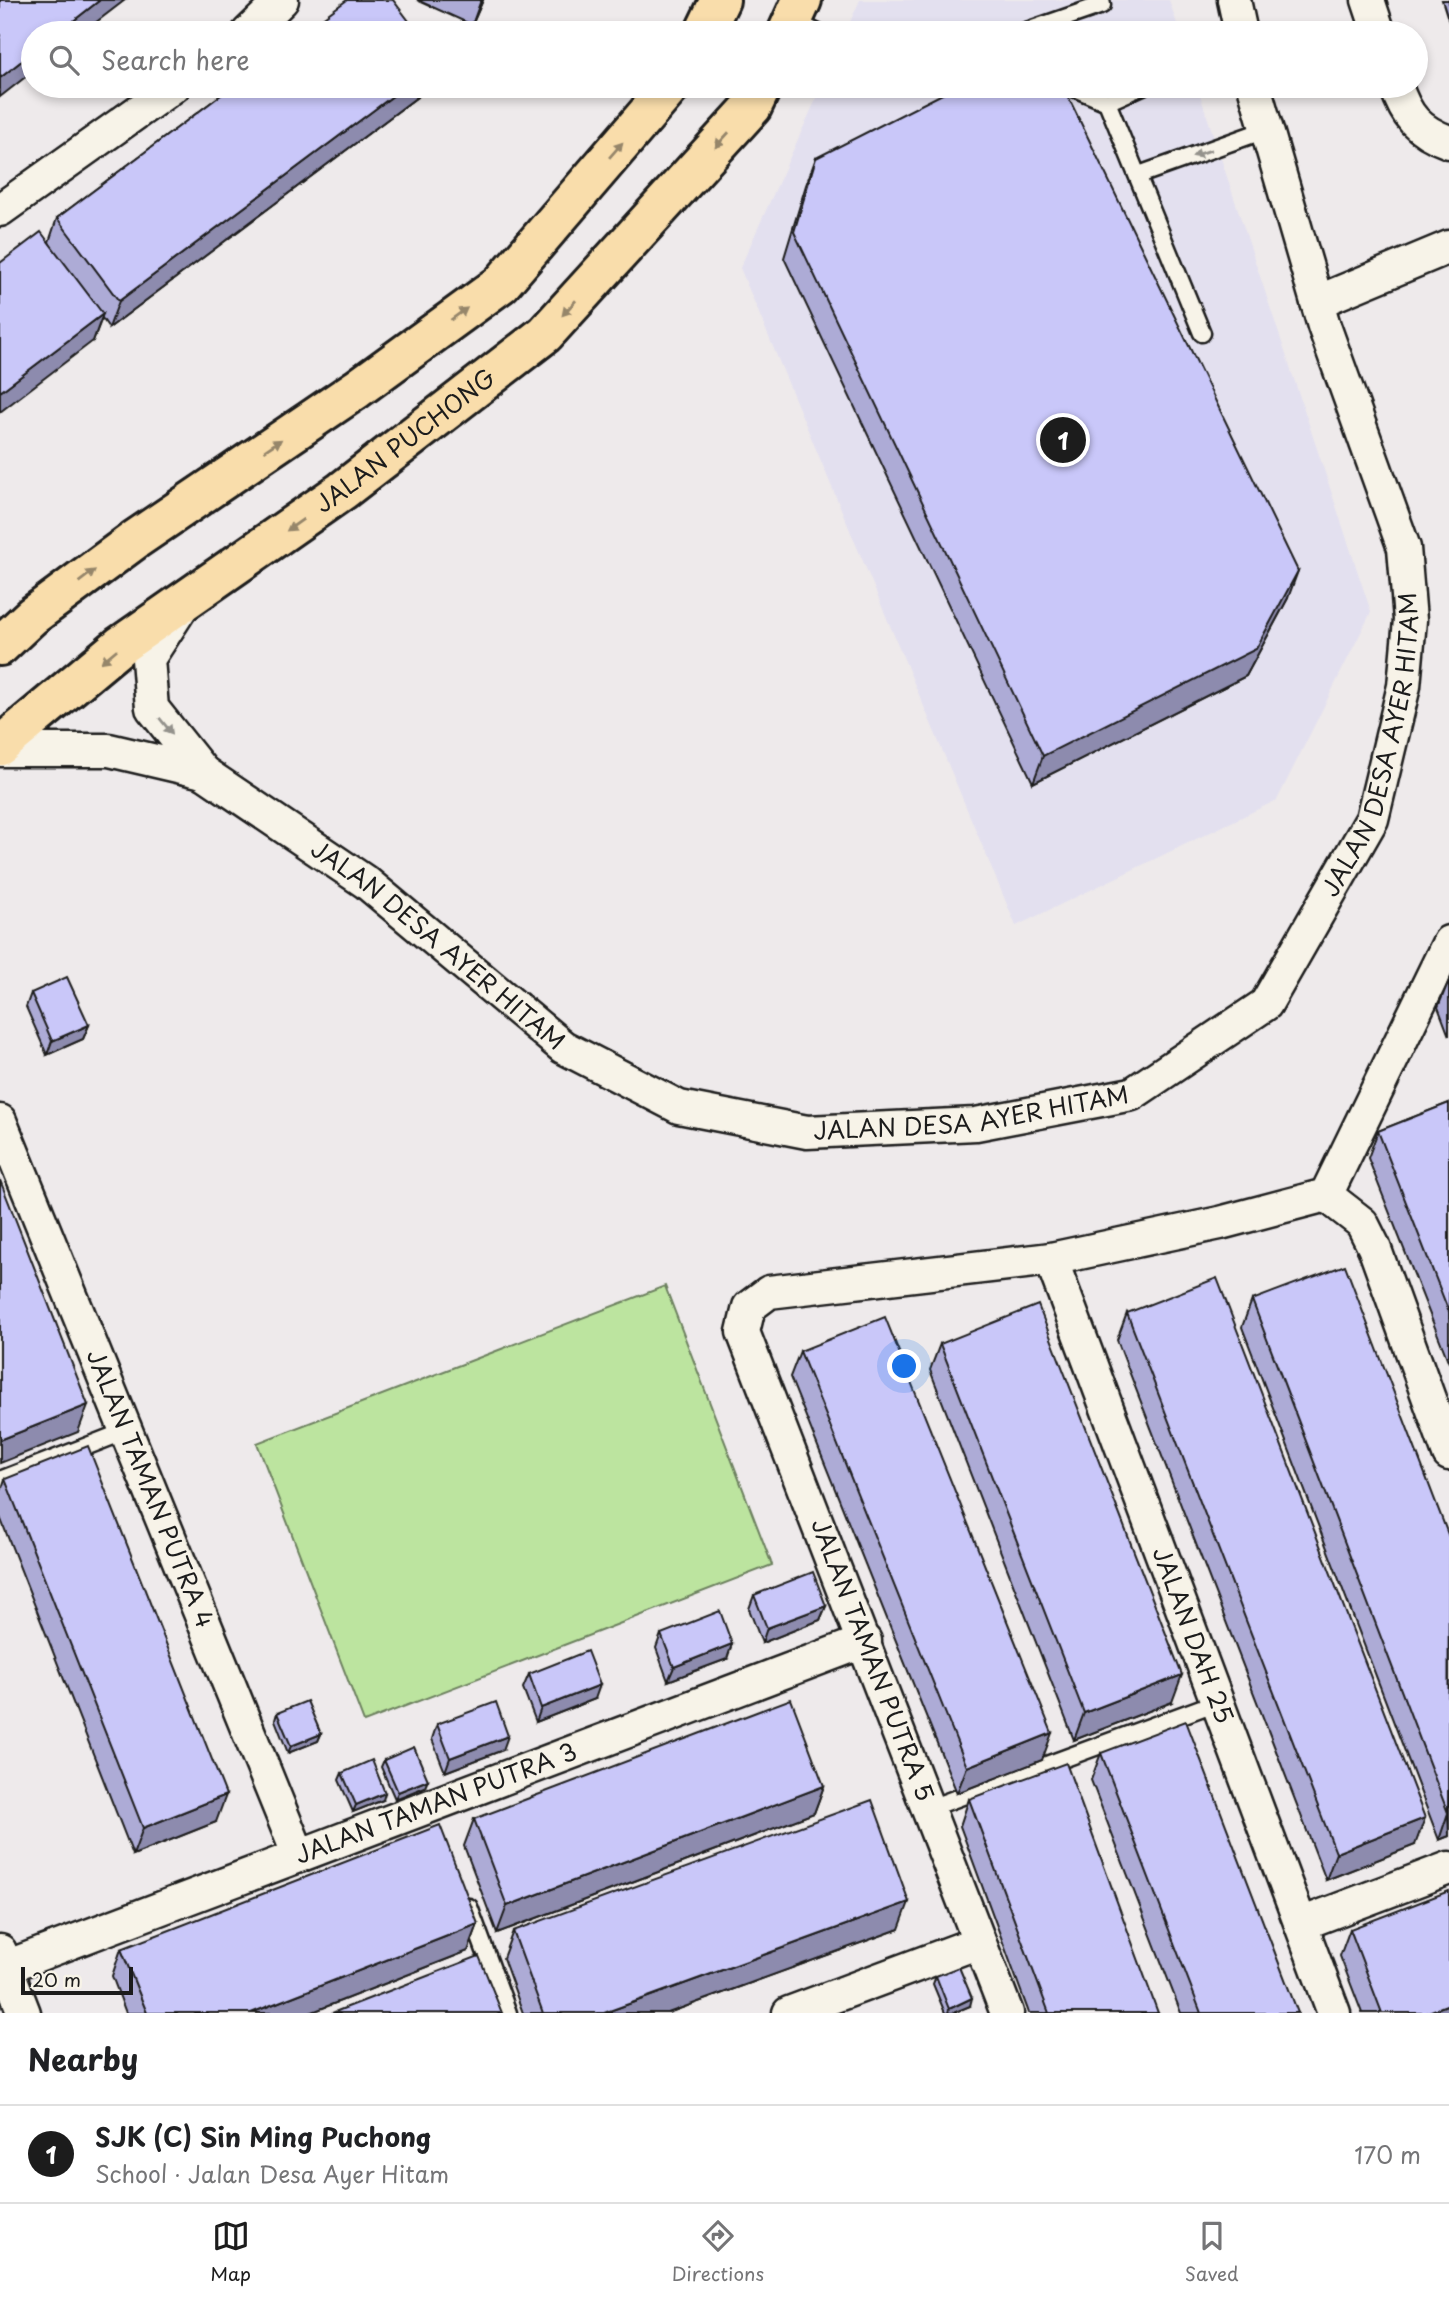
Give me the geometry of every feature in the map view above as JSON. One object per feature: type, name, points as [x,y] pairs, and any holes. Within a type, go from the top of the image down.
[{"type":"main road","points":[[710,21],[720,0]]},
{"type":"main road","points":[[0,646],[32,616],[136,539],[356,389],[501,284],[661,98]]},
{"type":"main road","name":"JALAN PUCHONG","points":[[0,748],[121,645],[342,491],[545,334],[752,107],[756,98]]},
{"type":"street","points":[[260,21],[282,0]]},
{"type":"street","points":[[1234,0],[1238,21]]},
{"type":"street","points":[[1368,0],[1375,21]]},
{"type":"street","points":[[0,210],[157,98]]},
{"type":"street","name":"JALAN DESA AYER HITAM","points":[[186,601],[148,659],[152,708],[203,772],[367,883],[563,1047],[679,1107],[807,1132],[976,1124],[1132,1094],[1266,1004],[1372,819],[1404,686],[1410,620],[1405,548],[1317,302],[1257,98]]},
{"type":"street","points":[[1400,98],[1403,106],[1427,134],[1449,142]]},
{"type":"street","points":[[1317,302],[1449,247]]},
{"type":"street","name":"JALAN DESA AYER HITAM","points":[[0,748],[109,750],[203,772]]},
{"type":"street","points":[[1051,1259],[1220,1223],[1326,1195],[1449,942]]},
{"type":"street","name":"JALAN TAMAN PUTRA 4","points":[[0,1121],[299,1856]]},
{"type":"street","points":[[1326,1195],[1362,1223],[1374,1247],[1449,1454]]},
{"type":"street","name":"JALAN TAMAN PUTRA 5","points":[[1007,2013],[865,1640],[743,1332],[749,1307],[769,1292],[1051,1259]]},
{"type":"street","name":"JALAN DAH 25","points":[[1051,1259],[1334,2013]]},
{"type":"street","name":"JALAN TAMAN PUTRA 3","points":[[3,1959],[434,1811],[865,1640]]},
{"type":"street","points":[[1301,1924],[1449,1868]]},
{"type":"street","points":[[789,2013],[979,1942]]},
{"type":"street","points":[[3,1959],[24,2013]]},
{"type":"lane","points":[[1056,21],[1102,5],[1101,0]]},
{"type":"lane","points":[[1098,98],[1107,102],[1202,333]]},
{"type":"lane","points":[[1107,102],[1116,98]]},
{"type":"lane","points":[[1139,175],[1265,130]]},
{"type":"lane","points":[[0,1480],[126,1430]]},
{"type":"lane","points":[[930,1808],[1217,1702]]},
{"type":"lane","points":[[465,1896],[508,2013]]},
{"type":"shaded area","points":[[860,0],[1169,0],[1176,21],[850,21]]},
{"type":"shaded area","points":[[817,98],[1201,98],[1371,612],[1277,800],[1016,926],[740,268]]},
{"type":"green space","points":[[665,1286],[772,1565],[364,1722],[257,1443]]},
{"type":"building","points":[[0,0],[100,0],[73,21],[21,21],[21,61],[0,78]]},
{"type":"building","points":[[347,0],[393,0],[409,21],[318,21]]},
{"type":"building","points":[[217,98],[390,98],[119,301],[57,218]]},
{"type":"building","points":[[934,98],[1069,98],[1298,571],[1256,649],[1043,756],[794,232],[816,158]]},
{"type":"building","points":[[41,232],[103,314],[0,392],[0,263]]},
{"type":"building","points":[[67,977],[89,1025],[52,1041],[31,993]]},
{"type":"building","points":[[1449,1103],[1449,1312],[1378,1131]]},
{"type":"building","points":[[0,1180],[88,1405],[0,1440]]},
{"type":"building","points":[[1345,1265],[1449,1537],[1448,1813],[1252,1300]]},
{"type":"building","points":[[1217,1278],[1425,1818],[1336,1853],[1127,1313]]},
{"type":"building","points":[[1038,1305],[1182,1675],[1084,1713],[940,1344]]},
{"type":"building","points":[[885,1317],[1052,1733],[967,1767],[800,1351]]},
{"type":"building","points":[[88,1446],[226,1795],[143,1828],[5,1479]]},
{"type":"building","points":[[813,1572],[826,1606],[767,1628],[754,1595]]},
{"type":"building","points":[[720,1611],[732,1644],[674,1667],[661,1634]]},
{"type":"building","points":[[587,1651],[600,1685],[541,1708],[529,1674]]},
{"type":"building","points":[[791,1699],[824,1786],[507,1906],[474,1819]]},
{"type":"building","points":[[307,1701],[321,1734],[291,1746],[277,1713]]},
{"type":"building","points":[[496,1702],[508,1736],[450,1758],[437,1724]]},
{"type":"building","points":[[1186,1721],[1298,2013],[1201,2013],[1101,1753]]},
{"type":"building","points":[[414,1747],[428,1780],[398,1792],[384,1760]]},
{"type":"building","points":[[372,1760],[385,1793],[356,1805],[342,1773]]},
{"type":"building","points":[[1066,1763],[1158,2013],[1049,2013],[969,1799]]},
{"type":"building","points":[[872,1800],[909,1902],[604,2013],[543,2013],[513,1931]]},
{"type":"building","points":[[440,1825],[478,1924],[251,2013],[147,2013],[121,1949]]},
{"type":"building","points":[[1449,1891],[1449,2004],[1426,2013],[1382,2013],[1350,1929]]},
{"type":"building","points":[[479,1956],[502,2013],[332,2013]]},
{"type":"building","points":[[959,1967],[972,1998],[949,2009],[936,1976]]},
{"type":"place","name":"SJK (C) Sin Ming Puchong","points":[[1063,440]]}]
